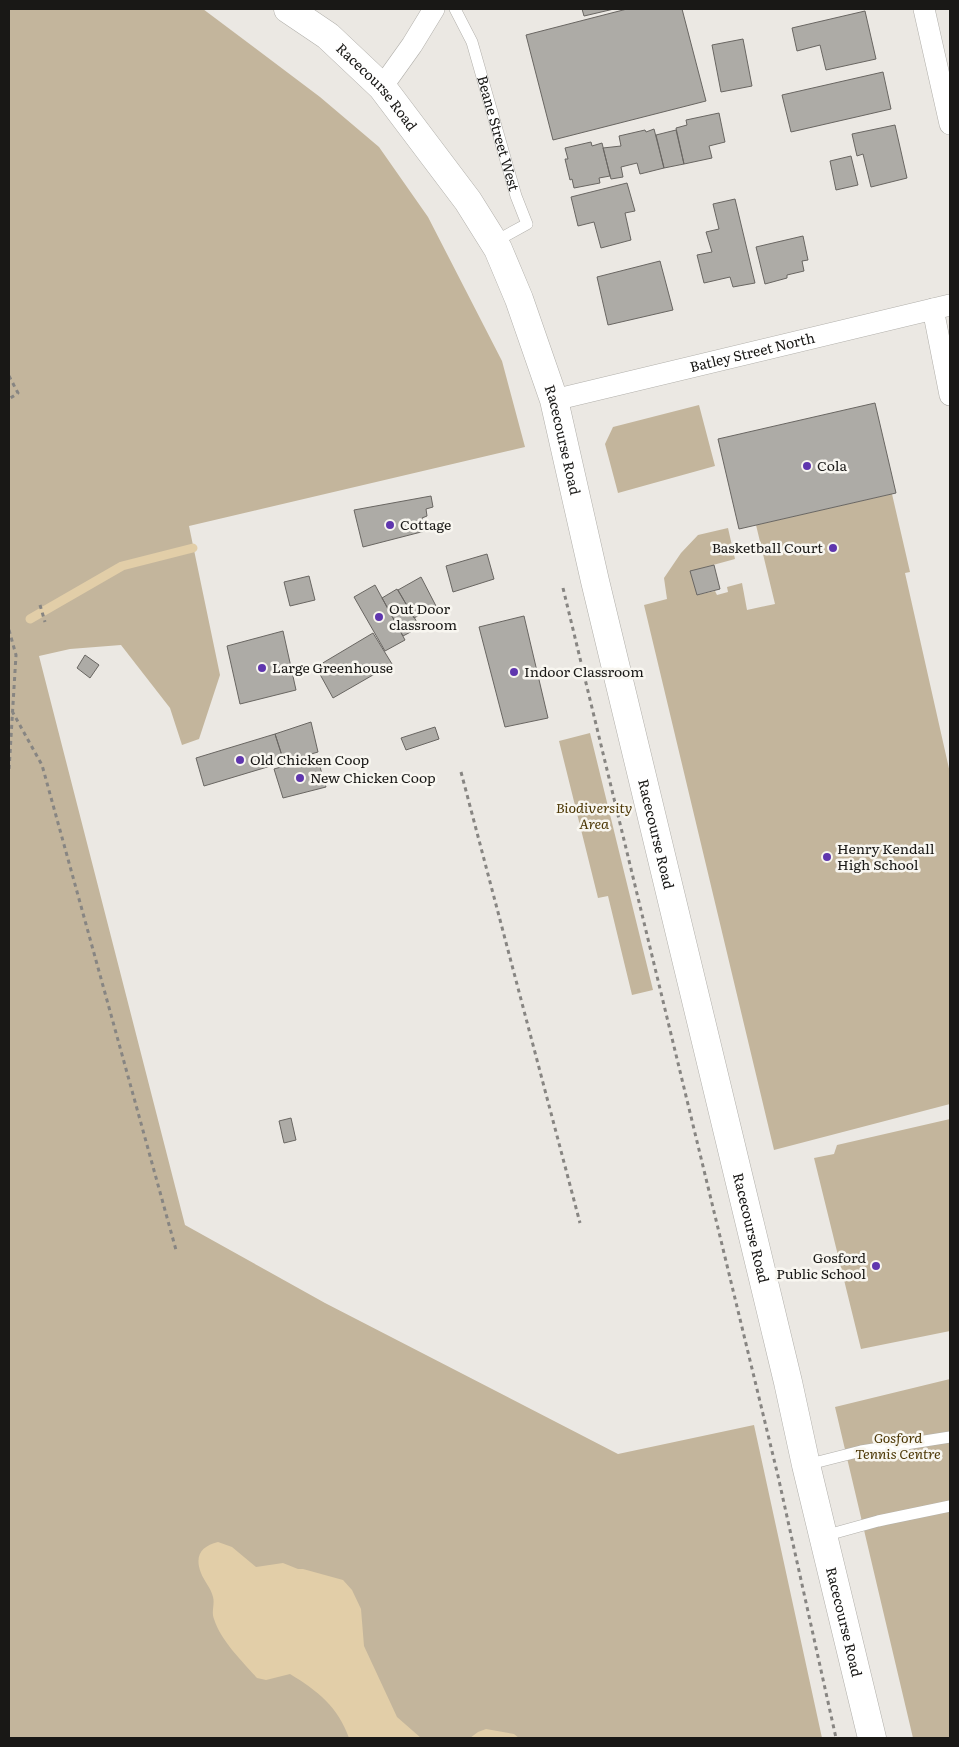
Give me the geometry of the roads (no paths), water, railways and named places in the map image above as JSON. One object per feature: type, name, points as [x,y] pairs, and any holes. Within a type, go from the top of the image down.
[{"type":"main road","name":"Racecourse Road","points":[[288,9],[328,36],[382,87],[468,201],[498,249],[519,299],[554,400],[595,581],[872,1738]]},
{"type":"street","points":[[382,87],[412,45],[434,9]]},
{"type":"street","points":[[924,9],[950,124]]},
{"type":"street","points":[[941,307],[950,395]]},
{"type":"street","name":"Batley Street North","points":[[554,400],[941,307]]},
{"type":"lane","name":"Beane Street West","points":[[455,9],[472,42],[516,196],[527,224],[494,242]]},
{"type":"lane","points":[[806,1464],[862,1451],[950,1437]]},
{"type":"lane","points":[[824,1536],[878,1521],[950,1506]]},
{"type":"waterway","points":[[30,619],[122,566],[193,548]]},
{"type":"place","name":"Cola","points":[[807,466]]},
{"type":"place","name":"Cottage","points":[[390,525]]},
{"type":"place","name":"Basketball Court","points":[[833,548]]},
{"type":"place","name":"Out Door classroom","points":[[379,617]]},
{"type":"place","name":"Large Greenhouse","points":[[262,668]]},
{"type":"place","name":"Indoor Classroom","points":[[514,672]]},
{"type":"place","name":"Old Chicken Coop","points":[[240,760]]},
{"type":"place","name":"New Chicken Coop","points":[[300,778]]},
{"type":"place","name":"Henry Kendall High School","points":[[827,857]]},
{"type":"place","name":"Gosford Public School","points":[[876,1266]]},
{"type":"park label","name":"Biodiversity Area","points":[[594,816]]},
{"type":"park label","name":"Gosford Tennis Centre","points":[[898,1446]]}]
